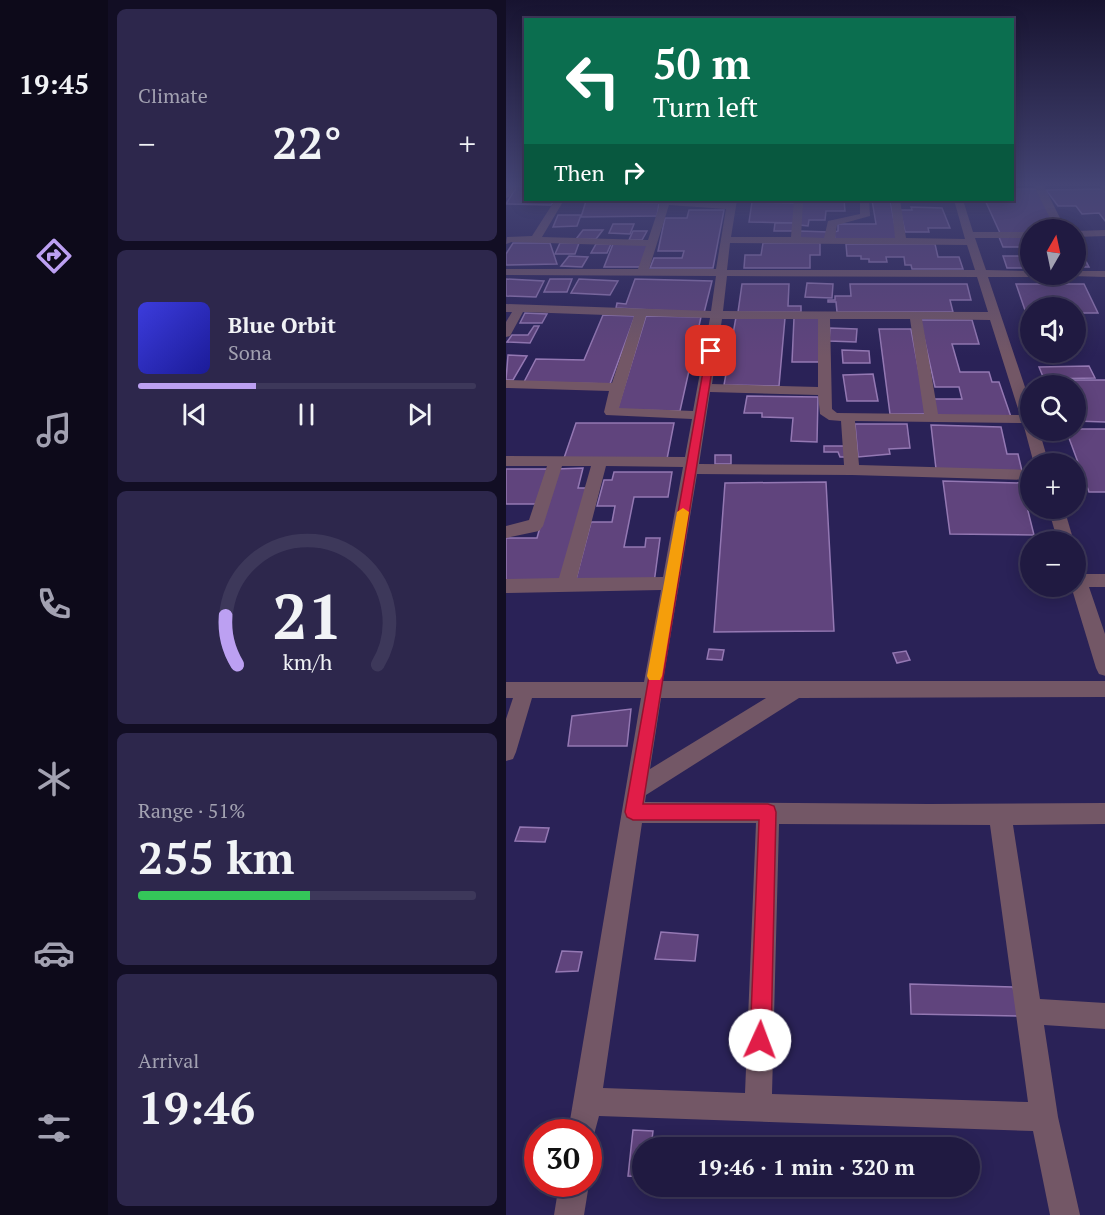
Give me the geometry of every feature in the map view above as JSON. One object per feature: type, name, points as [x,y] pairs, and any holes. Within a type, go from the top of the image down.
[{"type":"street","points":[[640,243],[652,243],[643,272]]},
{"type":"street","points":[[584,1119],[652,690],[717,315],[725,243]]},
{"type":"street","points":[[802,243],[839,254],[982,273],[1020,274]]},
{"type":"street","points":[[836,243],[839,254]]},
{"type":"street","points":[[506,272],[721,273],[897,243]]},
{"type":"street","points":[[972,243],[1020,394]]},
{"type":"street","points":[[1086,274],[1106,274]]},
{"type":"street","points":[[506,333],[513,308],[717,315],[995,316]]},
{"type":"street","points":[[641,313],[611,412],[700,415]]},
{"type":"street","points":[[824,316],[825,411],[828,415],[932,418],[1020,424]]},
{"type":"street","points":[[915,316],[932,418]]},
{"type":"street","points":[[506,384],[617,387]]},
{"type":"street","points":[[704,388],[825,391]]},
{"type":"street","points":[[848,417],[852,470]]},
{"type":"street","points":[[506,461],[1020,475]]},
{"type":"street","points":[[506,532],[533,527],[538,522],[556,461]]},
{"type":"street","points":[[566,585],[600,462]]},
{"type":"street","points":[[1086,578],[1106,581]]},
{"type":"street","points":[[506,586],[671,584]]},
{"type":"street","points":[[1083,597],[1106,668]]},
{"type":"street","points":[[506,752],[515,690],[1106,689]]},
{"type":"street","points":[[637,789],[795,690]]},
{"type":"street","points":[[633,812],[1000,816],[1106,813]]},
{"type":"street","points":[[758,1108],[768,812]]},
{"type":"street","points":[[1000,816],[1044,1117],[1065,1215]]},
{"type":"street","points":[[1028,1011],[1106,1016]]},
{"type":"street","points":[[587,1102],[1044,1117]]},
{"type":"street","points":[[569,1215],[572,1197]]},
{"type":"building","points":[[513,243],[550,243],[557,264],[506,265],[506,254]]},
{"type":"building","points":[[560,243],[579,243],[575,254],[555,254]]},
{"type":"building","points":[[660,243],[718,243],[713,268],[650,268],[654,258],[682,258],[684,251],[658,251]]},
{"type":"building","points":[[763,243],[820,243],[820,255],[810,255],[810,268],[744,268],[745,255],[761,255]]},
{"type":"building","points":[[1001,243],[1020,243],[1020,247],[1003,247]]},
{"type":"building","points":[[596,244],[611,244],[607,253],[591,253]]},
{"type":"building","points":[[613,244],[651,244],[643,267],[604,267]]},
{"type":"building","points":[[846,244],[935,244],[938,257],[959,257],[963,269],[912,269],[911,265],[905,265],[904,257],[886,257],[887,262],[869,262],[869,259],[861,259],[861,256],[847,256]]},
{"type":"building","points":[[569,256],[588,257],[582,267],[561,266]]},
{"type":"building","points":[[1003,256],[1020,256],[1020,268],[1007,268]]},
{"type":"building","points":[[506,279],[544,281],[536,297],[506,296]]},
{"type":"building","points":[[550,279],[572,279],[567,292],[544,292]]},
{"type":"building","points":[[579,279],[618,281],[610,295],[571,293]]},
{"type":"building","points":[[635,279],[712,281],[704,313],[616,308],[617,303],[626,304]]},
{"type":"building","points":[[807,283],[833,284],[832,298],[805,297]]},
{"type":"building","points":[[742,284],[789,284],[788,306],[801,306],[801,312],[738,312]]},
{"type":"building","points":[[850,284],[967,284],[971,300],[950,300],[953,312],[837,312],[836,302],[828,302],[828,300],[835,300],[835,296],[851,296]]},
{"type":"building","points":[[1016,284],[1084,285],[1098,313],[1086,313],[1086,297],[1020,297]]},
{"type":"building","points":[[525,313],[547,314],[542,323],[520,323]]},
{"type":"building","points":[[603,315],[635,316],[610,384],[524,382],[536,359],[584,360]]},
{"type":"building","points":[[646,316],[701,317],[680,411],[617,410]]},
{"type":"building","points":[[736,317],[785,318],[779,386],[724,385]]},
{"type":"building","points":[[794,318],[821,318],[821,362],[792,362]]},
{"type":"building","points":[[920,320],[972,320],[979,344],[952,344],[960,372],[989,372],[992,382],[999,382],[1011,417],[936,418],[932,399],[962,399],[959,387],[935,387]]},
{"type":"building","points":[[534,326],[539,326],[530,343],[507,342],[512,335],[528,335]]},
{"type":"building","points":[[830,328],[857,329],[856,342],[829,341]]},
{"type":"building","points":[[879,329],[911,329],[927,414],[890,414]]},
{"type":"building","points":[[842,350],[869,351],[870,363],[843,363]]},
{"type":"building","points":[[508,355],[527,356],[513,380],[506,380]]},
{"type":"building","points":[[1089,366],[1095,378],[1086,378],[1086,375],[1042,375],[1039,367]]},
{"type":"building","points":[[873,374],[878,401],[847,401],[843,375]]},
{"type":"building","points":[[1086,380],[1106,380],[1106,422],[1086,421]]},
{"type":"building","points":[[747,396],[818,397],[817,442],[791,441],[793,418],[762,417],[762,413],[744,413]]},
{"type":"building","points":[[576,423],[674,423],[667,459],[564,458]]},
{"type":"building","points":[[855,424],[907,424],[910,448],[889,449],[890,454],[858,457]]},
{"type":"building","points":[[931,425],[1001,427],[1007,454],[1018,454],[1020,462],[1020,471],[936,469]]},
{"type":"building","points":[[1086,429],[1106,429],[1106,492],[1089,492],[1086,484],[1086,453],[1075,453],[1070,441],[1086,441]]},
{"type":"building","points":[[824,446],[847,446],[847,457],[840,457],[838,452],[824,452]]},
{"type":"building","points":[[715,455],[731,455],[731,464],[715,464]]},
{"type":"building","points":[[583,468],[578,488],[587,488],[564,583],[506,585],[506,538],[537,538],[556,469]]},
{"type":"building","points":[[506,469],[550,469],[538,504],[506,504]]},
{"type":"building","points":[[614,472],[672,472],[668,497],[634,497],[624,547],[645,547],[646,538],[660,538],[654,583],[575,583],[591,522],[612,522],[615,506],[597,506],[604,480],[612,480]]},
{"type":"building","points":[[943,481],[1020,483],[1020,519],[1030,519],[1033,531],[1020,531],[1020,535],[950,534]]},
{"type":"building","points":[[826,482],[834,631],[714,632],[725,483]]},
{"type":"building","points":[[709,649],[724,650],[722,660],[707,659]]},
{"type":"building","points":[[906,651],[910,660],[897,663],[893,653]]},
{"type":"building","points":[[631,709],[627,746],[568,746],[572,716]]},
{"type":"building","points":[[520,827],[549,828],[545,842],[515,841]]},
{"type":"building","points":[[661,932],[698,935],[695,961],[655,959]]},
{"type":"building","points":[[562,951],[582,952],[578,971],[556,972]]},
{"type":"building","points":[[910,984],[1013,987],[1021,1016],[911,1014]]},
{"type":"building","points":[[633,1130],[653,1131],[652,1137],[632,1137]]},
{"type":"building","points":[[632,1139],[632,1176],[628,1176]]},
{"type":"slow traffic","points":[[655,676],[683,512]]},
{"type":"route","points":[[711,351],[633,812],[768,812],[760,1040]]}]
